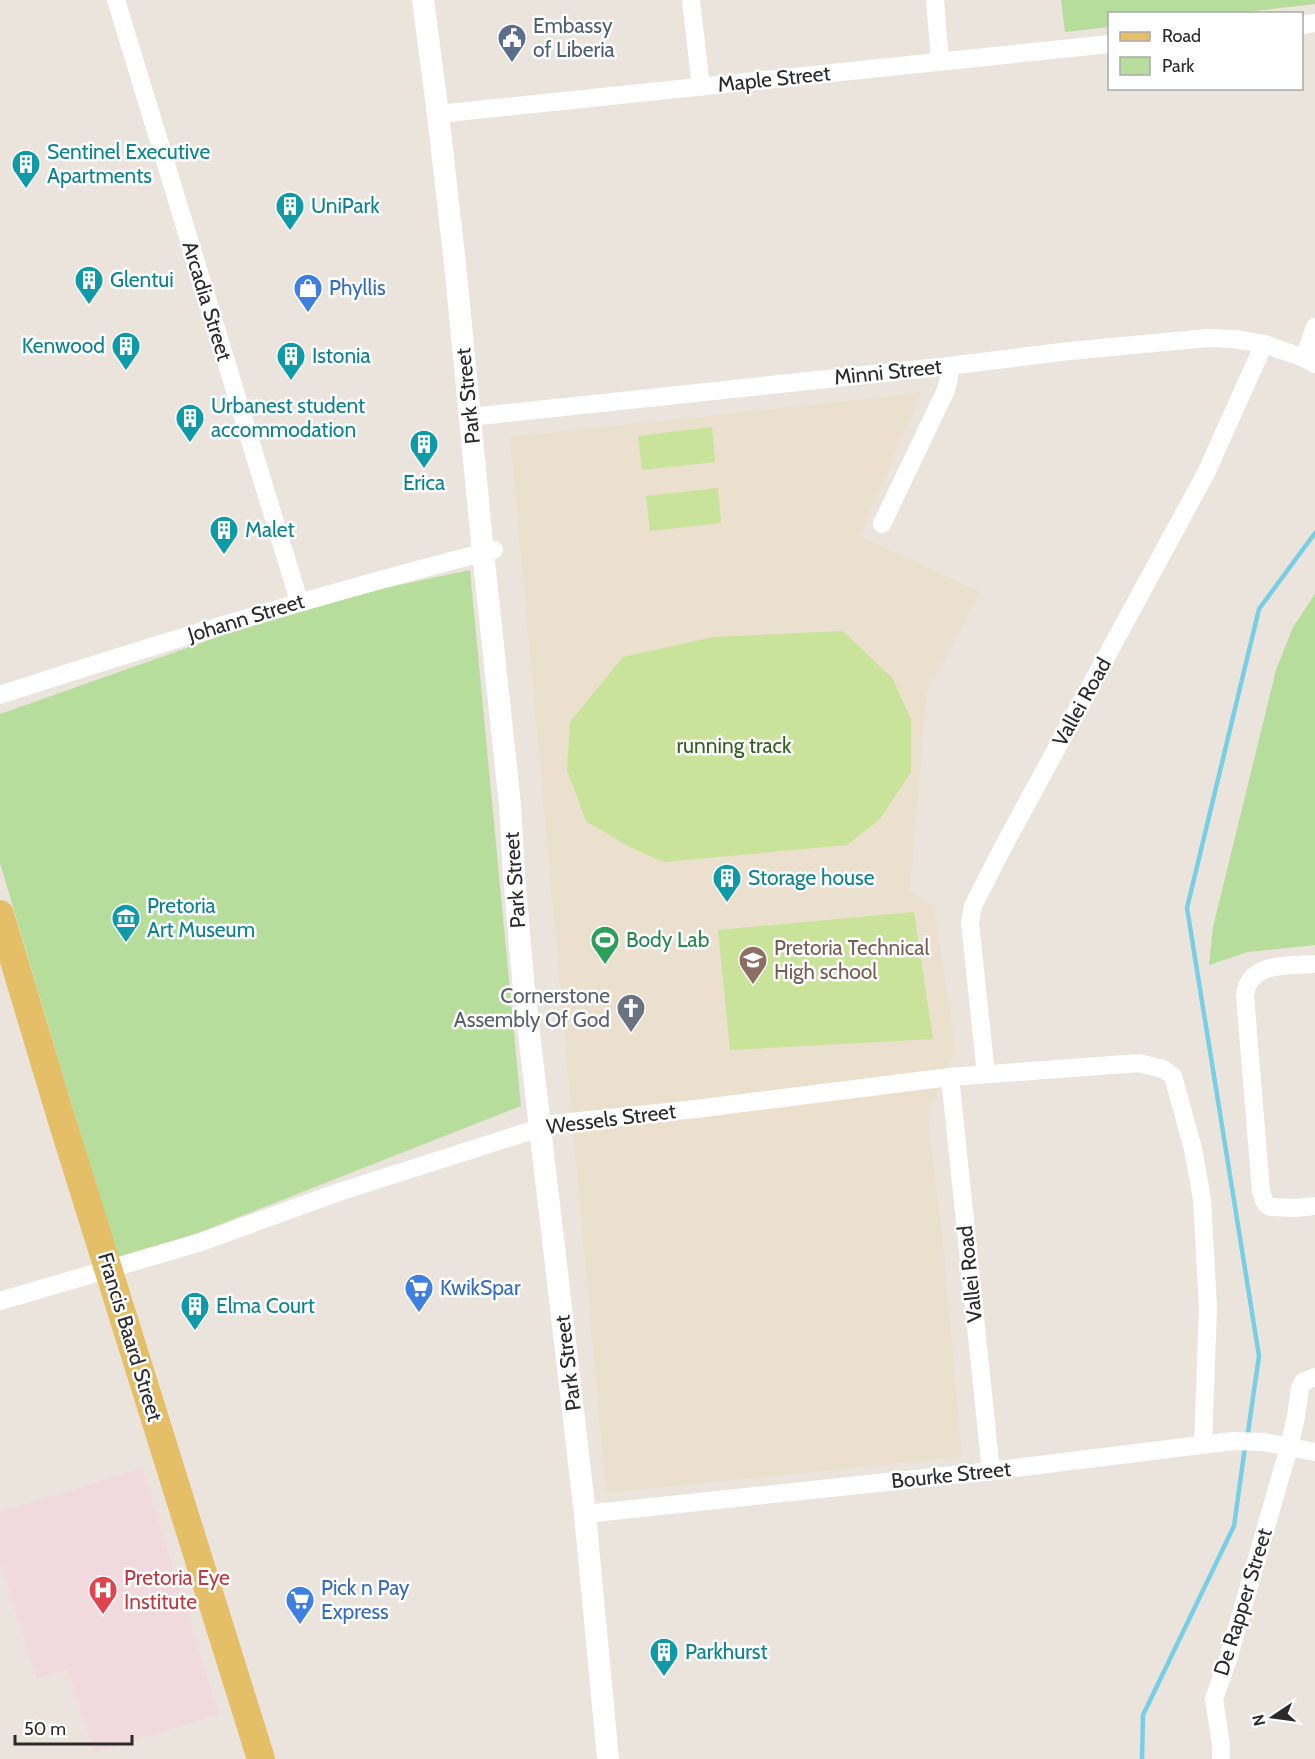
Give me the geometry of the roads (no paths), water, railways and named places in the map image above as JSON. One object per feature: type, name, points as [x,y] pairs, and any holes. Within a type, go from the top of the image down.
[{"type":"main road","name":"Francis Baard Street","points":[[0,914],[108,1270],[261,1759]]},
{"type":"street","name":"Arcadia Street","points":[[116,0],[299,602]]},
{"type":"street","name":"Park Street","points":[[423,0],[443,114]]},
{"type":"street","name":"Park Street","points":[[435,0],[443,114],[489,551],[523,978],[546,1125],[590,1513],[621,1759]]},
{"type":"street","points":[[691,0],[701,87]]},
{"type":"street","points":[[935,0],[940,61]]},
{"type":"street","name":"Maple Street","points":[[443,114],[1108,44]]},
{"type":"street","points":[[1310,361],[1315,327]]},
{"type":"street","name":"Minni Street","points":[[475,416],[1190,339],[1234,339],[1264,344],[1310,361]]},
{"type":"street","name":"Vallei Road","points":[[986,1074],[970,923],[973,906],[1007,839],[1206,473],[1264,344]]},
{"type":"street","points":[[882,524],[946,390],[949,366]]},
{"type":"street","name":"Johann Street","points":[[0,695],[100,662],[299,602],[489,551]]},
{"type":"street","points":[[1315,964],[1263,969],[1247,983],[1245,996],[1261,1191],[1270,1207],[1315,1206]]},
{"type":"street","name":"Wessels Street","points":[[0,1301],[201,1242],[339,1192],[546,1125],[696,1109],[950,1077],[1139,1063],[1163,1069],[1173,1076],[1194,1149],[1202,1199],[1208,1308],[1203,1444]]},
{"type":"street","name":"Vallei Road","points":[[950,1077],[992,1472]]},
{"type":"street","name":"De Rapper Street","points":[[1221,1759],[1214,1699],[1228,1659],[1289,1447],[1300,1388],[1303,1382],[1315,1377]]},
{"type":"street","name":"Bourke Street","points":[[590,1513],[992,1472],[1233,1441],[1264,1442],[1315,1452]]},
{"type":"street","name":"Park Street","points":[[590,1513],[608,1759]]},
{"type":"waterway","points":[[1247,1439],[1259,1356],[1187,908],[1259,609],[1315,533]]},
{"type":"waterway","points":[[1142,1759],[1143,1715],[1234,1526],[1245,1447]]},
{"type":"place","name":"Embassy of Liberia","points":[[512,64]]},
{"type":"place","name":"Sentinel Executive Apartments","points":[[26,190]]},
{"type":"place","name":"UniPark","points":[[290,232]]},
{"type":"place","name":"Glentui","points":[[89,306]]},
{"type":"place","name":"Phyllis","points":[[308,314]]},
{"type":"place","name":"Kenwood","points":[[126,372]]},
{"type":"place","name":"Istonia","points":[[291,382]]},
{"type":"place","name":"Urbanest student accommodation","points":[[190,444]]},
{"type":"place","name":"Erica","points":[[424,470]]},
{"type":"place","name":"Malet","points":[[224,556]]},
{"type":"place","name":"Storage house","points":[[727,904]]},
{"type":"place","name":"Pretoria Art Museum","points":[[126,944]]},
{"type":"place","name":"Body Lab","points":[[605,966]]},
{"type":"place","name":"Pretoria Technical High school","points":[[753,986]]},
{"type":"place","name":"Cornerstone Assembly Of God","points":[[631,1034]]},
{"type":"place","name":"KwikSpar","points":[[419,1314]]},
{"type":"place","name":"Elma Court","points":[[195,1332]]},
{"type":"place","name":"Pretoria Eye Institute","points":[[103,1616]]},
{"type":"place","name":"Pick n Pay Express","points":[[300,1626]]},
{"type":"place","name":"Parkhurst","points":[[664,1678]]},
{"type":"park label","name":"running track","points":[[734,746]]}]
